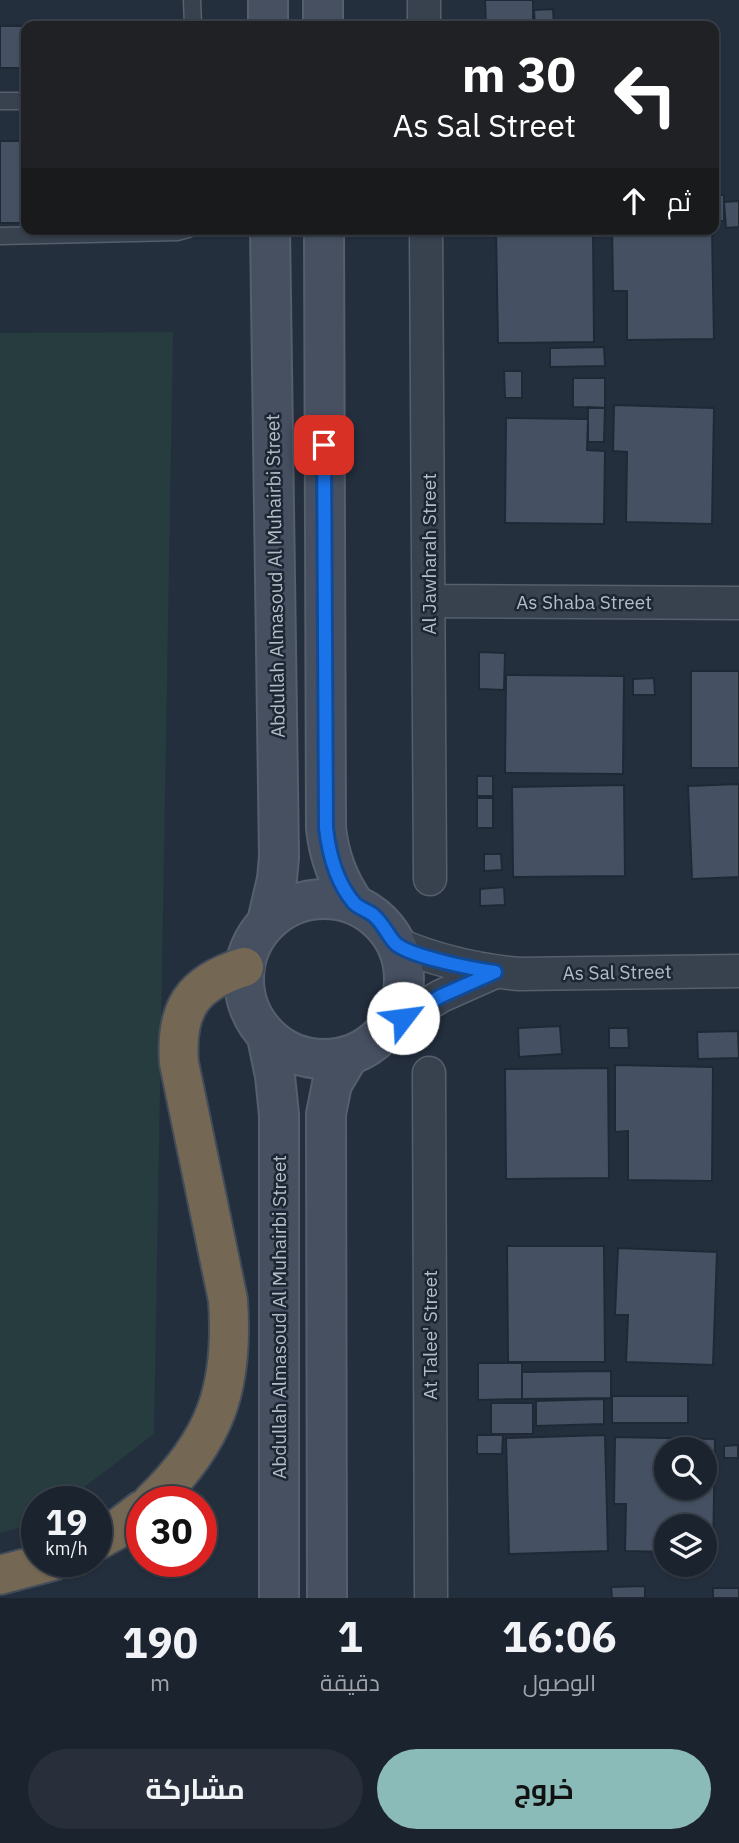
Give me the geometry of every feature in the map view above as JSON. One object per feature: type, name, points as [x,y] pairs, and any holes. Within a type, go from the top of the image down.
[{"type":"highway","points":[[169,1486],[191,1458],[216,1413],[226,1377],[231,1339],[228,1300],[179,1063],[177,1037],[184,1012],[199,990],[219,975],[244,967]]},
{"type":"highway","points":[[0,1575],[21,1569]]},
{"type":"street","points":[[268,0],[268,21]]},
{"type":"street","points":[[323,0],[323,21]]},
{"type":"street","points":[[424,0],[424,21]]},
{"type":"street","name":"Abdullah Almasoud Al Muhairbi Street","points":[[267,922],[279,857],[270,235]]},
{"type":"street","points":[[324,235],[326,828],[334,867],[355,905]]},
{"type":"street","name":"Al Jawharah Street","points":[[426,235],[430,879]]},
{"type":"street","name":"As Shaba Street","points":[[429,601],[739,603]]},
{"type":"street","points":[[337,900],[355,905],[372,914],[397,944],[405,977],[399,1011],[391,1026],[379,1039],[365,1050],[348,1057],[326,1061],[305,1058],[285,1050],[267,1037],[252,1016],[244,992],[244,967],[252,943],[267,922],[282,910],[299,902],[337,900]]},
{"type":"street","name":"As Sal Street","points":[[397,944],[445,962],[495,972],[533,974],[739,971]]},
{"type":"street","name":"As Sal Street","points":[[391,1026],[441,996],[495,972]]},
{"type":"street","name":"Abdullah Almasoud Al Muhairbi Street","points":[[267,1037],[279,1115],[279,1598]]},
{"type":"street","points":[[327,1598],[326,1114],[332,1084],[348,1057]]},
{"type":"street","name":"At Talee' Street","points":[[429,1073],[430,1598]]},
{"type":"lane","points":[[192,0],[193,21]]},
{"type":"lane","points":[[0,100],[21,101]]},
{"type":"lane","points":[[0,236],[44,235]]},
{"type":"green space","points":[[173,332],[154,1434],[86,1486],[21,1486],[21,1527],[0,1533],[0,333]]},
{"type":"building","points":[[485,0],[533,0],[533,21],[486,21]]},
{"type":"building","points":[[553,9],[554,21],[535,21],[534,10]]},
{"type":"building","points":[[0,26],[21,26],[21,68],[0,68]]},
{"type":"building","points":[[0,141],[21,141],[21,223],[0,223]]},
{"type":"building","points":[[719,195],[724,195],[724,221],[719,221]]},
{"type":"building","points":[[739,201],[739,227],[726,228],[724,202]]},
{"type":"building","points":[[496,235],[593,235],[594,342],[498,343]]},
{"type":"building","points":[[612,235],[712,235],[714,339],[627,340],[627,291],[613,291]]},
{"type":"building","points":[[604,347],[605,366],[550,367],[550,348]]},
{"type":"building","points":[[504,371],[522,371],[522,398],[505,398]]},
{"type":"building","points":[[573,378],[605,378],[605,408],[573,407]]},
{"type":"building","points":[[614,405],[714,408],[712,524],[626,522],[627,452],[613,451]]},
{"type":"building","points":[[588,407],[605,408],[604,442],[588,442]]},
{"type":"building","points":[[506,418],[588,419],[587,450],[605,451],[604,524],[505,523]]},
{"type":"building","points":[[479,652],[505,653],[504,690],[479,689]]},
{"type":"building","points":[[691,671],[739,671],[739,768],[691,768]]},
{"type":"building","points":[[506,675],[624,676],[623,774],[505,773]]},
{"type":"building","points":[[654,678],[655,695],[633,695],[633,679]]},
{"type":"building","points":[[477,776],[493,776],[493,796],[477,796]]},
{"type":"building","points":[[739,784],[739,877],[692,879],[688,786]]},
{"type":"building","points":[[624,785],[625,876],[513,877],[512,787]]},
{"type":"building","points":[[477,798],[493,798],[493,828],[477,828]]},
{"type":"building","points":[[484,854],[501,854],[502,870],[484,871]]},
{"type":"building","points":[[504,887],[505,905],[480,906],[480,889]]},
{"type":"building","points":[[560,1026],[562,1054],[519,1057],[518,1028]]},
{"type":"building","points":[[609,1028],[628,1028],[629,1048],[609,1048]]},
{"type":"building","points":[[738,1031],[739,1058],[698,1059],[697,1032]]},
{"type":"building","points":[[615,1065],[713,1067],[712,1181],[628,1180],[628,1131],[615,1132]]},
{"type":"building","points":[[608,1068],[609,1178],[506,1179],[505,1069]]},
{"type":"building","points":[[507,1246],[604,1246],[605,1362],[508,1362]]},
{"type":"building","points":[[618,1248],[717,1252],[713,1365],[626,1362],[628,1315],[615,1315]]},
{"type":"building","points":[[478,1363],[522,1363],[522,1399],[478,1400]]},
{"type":"building","points":[[611,1371],[611,1398],[522,1399],[522,1372]]},
{"type":"building","points":[[612,1396],[688,1396],[688,1423],[612,1423]]},
{"type":"building","points":[[604,1399],[604,1424],[536,1426],[536,1401]]},
{"type":"building","points":[[491,1403],[533,1403],[533,1434],[491,1434]]},
{"type":"building","points":[[477,1435],[503,1435],[502,1454],[477,1454]]},
{"type":"building","points":[[605,1435],[608,1551],[509,1554],[506,1438]]},
{"type":"building","points":[[615,1437],[654,1438],[654,1500],[714,1500],[714,1514],[654,1514],[654,1552],[625,1551],[626,1504],[614,1504]]},
{"type":"building","points":[[738,1445],[738,1458],[724,1458],[724,1446]]},
{"type":"building","points":[[645,1586],[645,1598],[612,1598],[611,1587]]},
{"type":"building","points":[[713,1588],[739,1588],[739,1598],[713,1598]]},
{"type":"route","points":[[324,445],[326,828],[334,867],[355,905],[372,914],[397,944],[445,962],[495,972],[441,996],[403,1018]]}]
